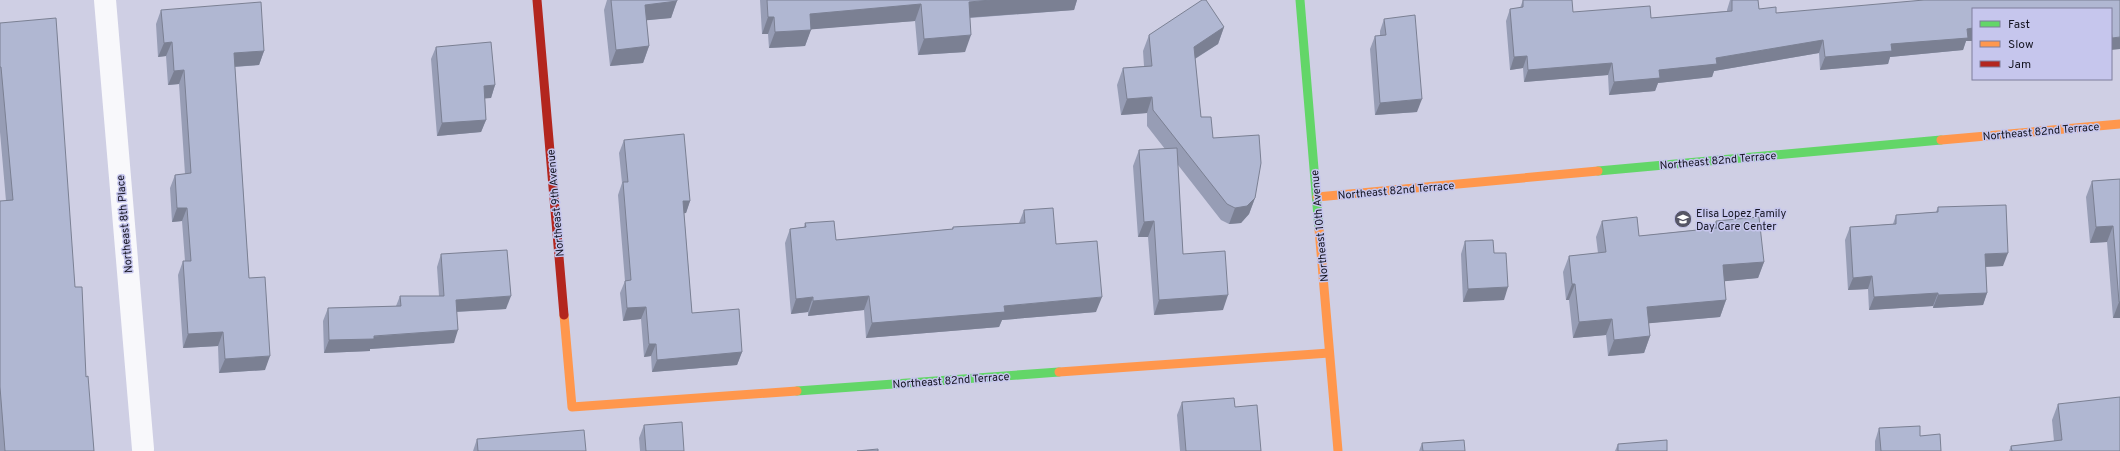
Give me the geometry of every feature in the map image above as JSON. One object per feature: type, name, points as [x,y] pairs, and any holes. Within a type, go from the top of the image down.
[{"type":"street","name":"Northeast 8th Place","points":[[105,0],[143,449]]},
{"type":"street","name":"Northeast 9th Avenue","points":[[537,0],[572,407]]},
{"type":"street","name":"Northeast 10th Avenue","points":[[1300,0],[1338,451]]},
{"type":"street","name":"Northeast 82nd Terrace","points":[[1317,197],[2120,124]]},
{"type":"street","name":"Northeast 82nd Terrace","points":[[572,407],[1329,353]]},
{"type":"building","points":[[611,0],[677,1],[645,5],[649,46],[616,50]]},
{"type":"building","points":[[767,0],[991,0],[969,2],[971,35],[924,39],[921,4],[810,14],[811,30],[775,32],[774,17],[768,17]]},
{"type":"building","points":[[1202,0],[1206,0],[1224,27],[1194,47],[1201,117],[1211,117],[1213,138],[1259,135],[1261,163],[1255,198],[1247,206],[1235,208],[1227,204],[1153,110],[1152,97],[1127,99],[1123,68],[1152,66],[1149,35]]},
{"type":"building","points":[[1523,0],[1572,0],[1573,12],[1650,6],[1651,18],[1732,11],[1732,0],[1758,0],[1759,9],[1776,7],[1776,13],[1924,0],[2120,0],[2120,37],[2112,38],[2112,8],[1972,8],[1972,28],[1967,29],[1968,38],[1891,44],[1892,51],[1825,57],[1823,40],[1716,58],[1717,64],[1659,70],[1660,78],[1614,82],[1612,63],[1528,70],[1527,56],[1514,57],[1510,9],[1523,7]]},
{"type":"building","points":[[261,2],[264,51],[234,53],[249,278],[265,277],[270,356],[225,359],[223,332],[188,334],[183,261],[191,261],[187,208],[177,208],[175,175],[191,173],[184,70],[174,71],[172,42],[164,43],[161,10]]},
{"type":"building","points":[[1415,15],[1422,99],[1380,103],[1375,36],[1386,35],[1384,19]]},
{"type":"building","points":[[56,18],[75,287],[82,287],[86,377],[88,376],[94,451],[5,451],[0,387],[0,201],[13,200],[0,67],[0,23]]},
{"type":"building","points":[[491,42],[495,85],[484,86],[486,120],[442,123],[436,47]]},
{"type":"building","points":[[684,134],[690,201],[683,201],[692,313],[739,309],[742,352],[657,360],[656,344],[649,344],[646,307],[627,308],[625,281],[631,280],[623,182],[628,182],[624,140]]},
{"type":"building","points":[[1177,148],[1183,254],[1225,251],[1228,295],[1159,300],[1154,221],[1144,222],[1139,150]]},
{"type":"building","points":[[2120,179],[2119,302],[2113,226],[2096,227],[2092,181]]},
{"type":"building","points":[[2006,205],[2008,253],[1985,254],[1987,293],[1938,295],[1938,293],[1874,297],[1872,276],[1853,278],[1850,227],[1896,224],[1896,215],[1938,212],[1938,207]]},
{"type":"building","points":[[1053,208],[1056,244],[1097,241],[1102,297],[1004,306],[1005,312],[872,323],[869,296],[813,301],[813,297],[796,299],[790,229],[806,227],[805,223],[834,221],[836,240],[953,229],[953,227],[1025,223],[1024,210]]},
{"type":"building","points":[[1637,217],[1639,236],[1717,228],[1716,221],[1759,217],[1764,262],[1723,265],[1726,300],[1647,307],[1650,336],[1614,340],[1612,319],[1579,322],[1575,284],[1572,284],[1569,256],[1606,252],[1602,221]]},
{"type":"building","points":[[1493,240],[1494,253],[1506,253],[1508,287],[1468,289],[1465,241]]},
{"type":"building","points":[[507,250],[511,296],[456,300],[458,330],[374,336],[374,339],[329,340],[328,308],[401,306],[400,296],[444,296],[441,254]]},
{"type":"building","points":[[2120,397],[2120,451],[2012,451],[2011,446],[2062,440],[2058,404]]},
{"type":"building","points":[[1234,398],[1235,407],[1257,405],[1261,451],[1186,451],[1182,402]]},
{"type":"building","points":[[682,422],[684,451],[646,451],[644,425]]},
{"type":"building","points":[[1920,426],[1920,436],[1940,434],[1941,451],[1881,451],[1879,428]]},
{"type":"building","points":[[584,430],[586,451],[478,451],[477,439]]},
{"type":"building","points":[[1464,440],[1465,451],[1423,451],[1422,443]]},
{"type":"building","points":[[1667,440],[1667,451],[1618,451],[1618,444]]},
{"type":"building","points":[[878,449],[878,451],[857,451]]},
{"type":"traffic: fast","points":[[1300,0],[1319,229]]},
{"type":"traffic: fast","points":[[1598,171],[1941,140]]},
{"type":"traffic: fast","points":[[797,391],[1059,372]]},
{"type":"traffic: slow","points":[[1941,140],[2120,124]]},
{"type":"traffic: slow","points":[[1317,197],[1598,171]]},
{"type":"traffic: slow","points":[[1319,229],[1338,451]]},
{"type":"traffic: slow","points":[[564,315],[572,407],[797,391]]},
{"type":"traffic: slow","points":[[1059,372],[1329,353]]},
{"type":"traffic: jam","points":[[537,0],[564,315]]},
{"type":"place","name":"Elisa Lopez Family Day Care Center","points":[[1683,219]]}]
